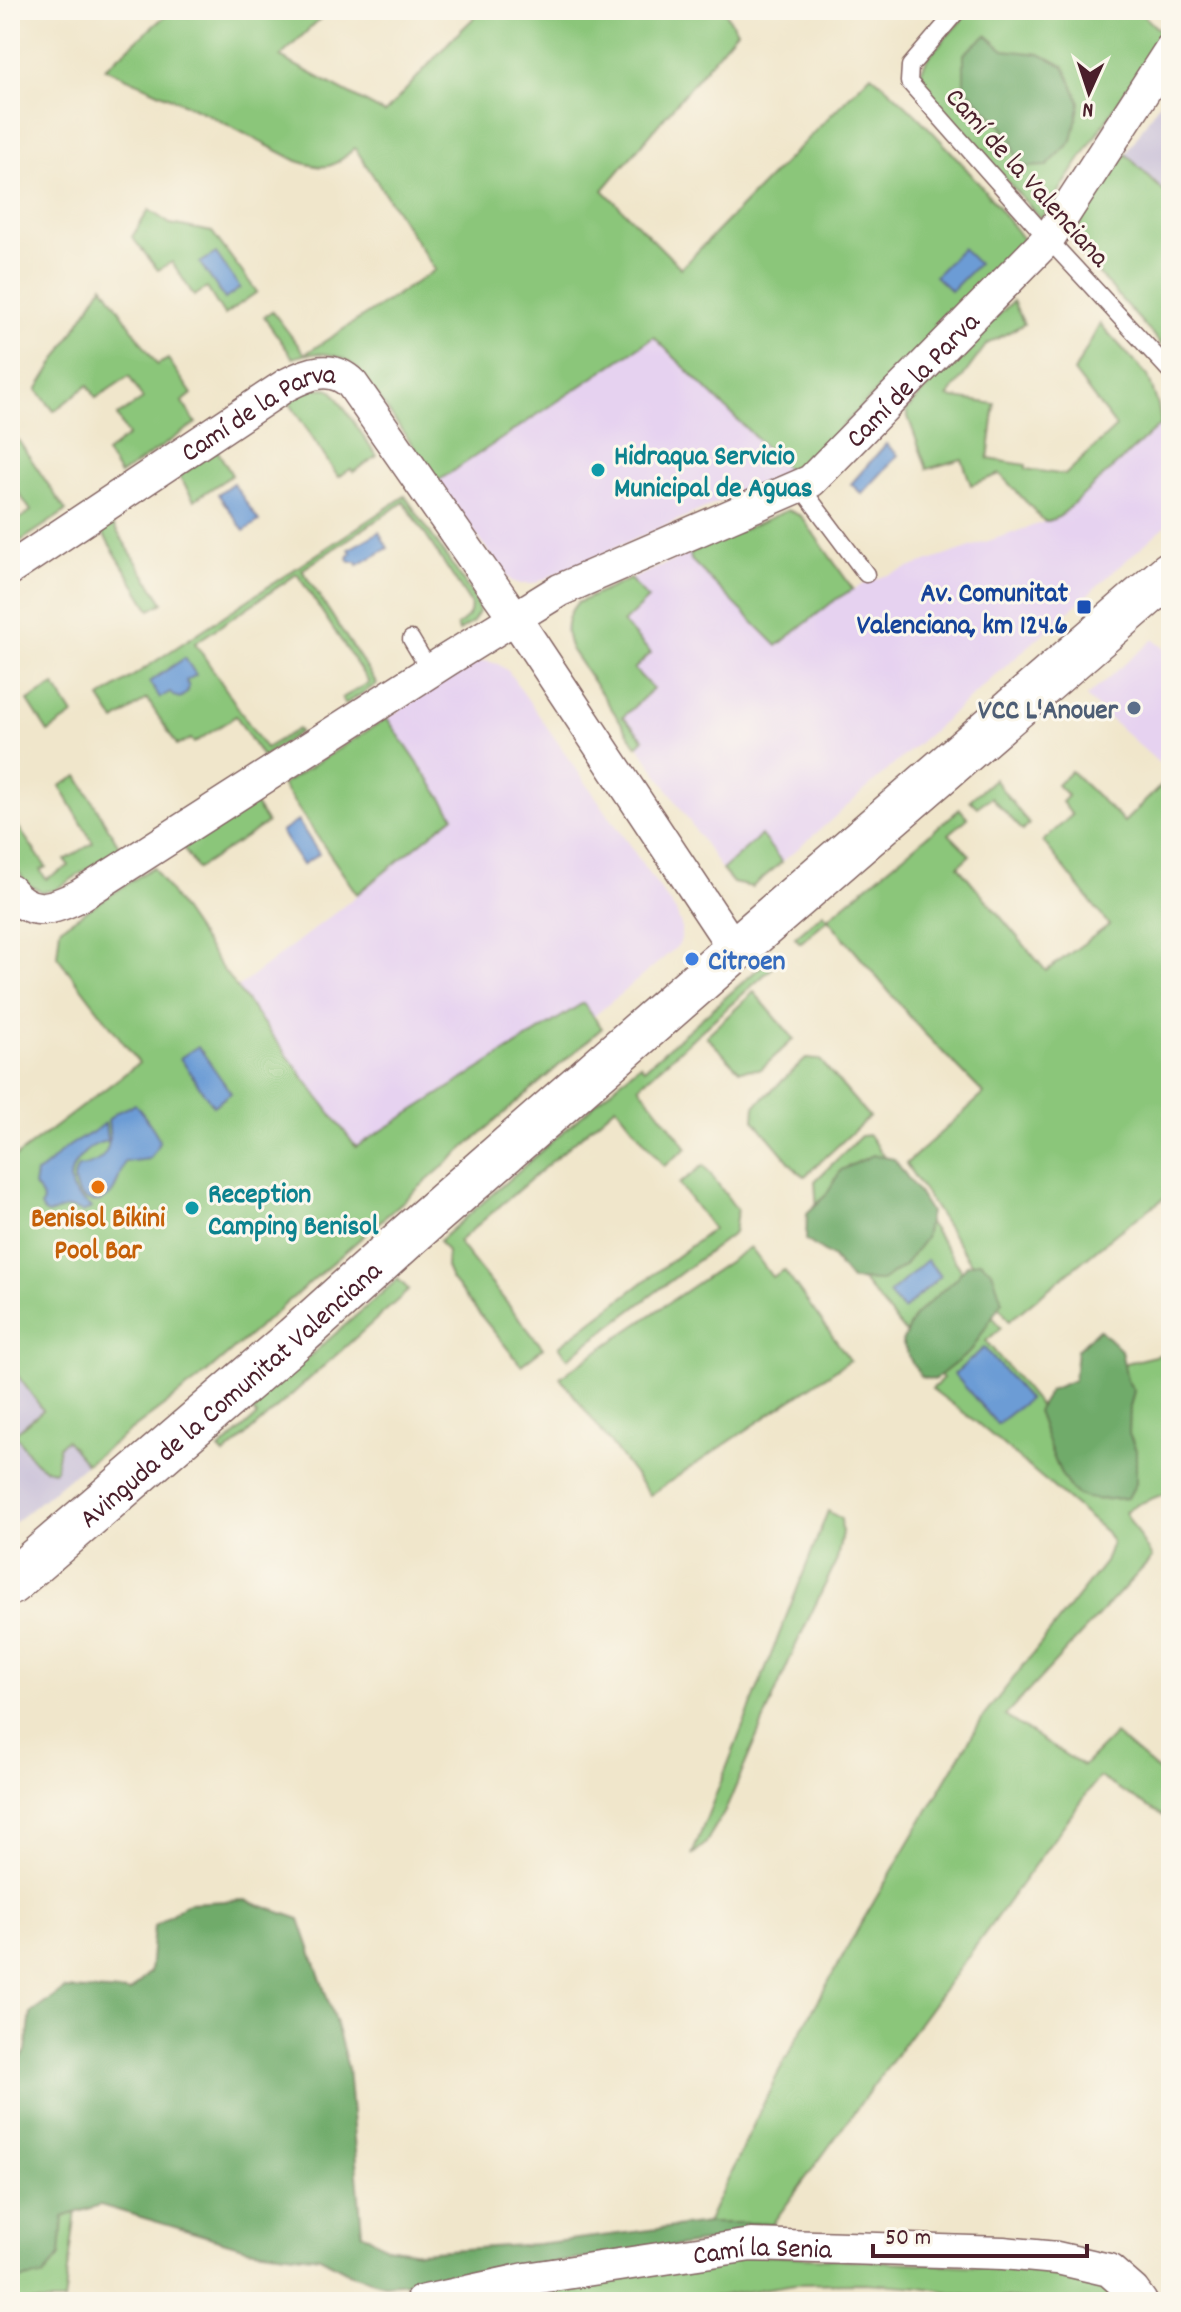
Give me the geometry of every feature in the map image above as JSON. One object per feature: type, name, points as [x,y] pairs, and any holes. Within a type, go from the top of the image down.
[{"type":"main road","name":"Avinguda de la Comunitat Valenciana","points":[[10,1583],[284,1348],[735,950],[1171,573]]},
{"type":"street","name":"Camí de la Parva","points":[[10,891],[22,903],[36,908],[60,905],[79,896],[560,590],[811,481],[1048,239],[1171,49]]},
{"type":"street","name":"Camí de la Parva","points":[[10,569],[286,385],[306,375],[328,372],[344,376],[515,618],[735,950]]},
{"type":"street","name":"Camí la Senia","points":[[421,2302],[526,2279],[751,2245],[1003,2253],[1057,2258],[1109,2270],[1141,2302]]},
{"type":"lane","name":"Camí de la Valenciana","points":[[958,10],[910,66],[909,82],[1171,372]]},
{"type":"lane","points":[[800,486],[866,574]]},
{"type":"lane","points":[[411,639],[430,671]]},
{"type":"shaded area","points":[[1171,84],[1171,199],[1126,154]]},
{"type":"shaded area","points":[[654,337],[789,471],[533,584],[512,581],[438,481]]},
{"type":"shaded area","points":[[1161,424],[1171,434],[1171,521],[752,887],[737,885],[728,879],[567,639],[565,628],[577,603],[788,510],[801,516],[854,589],[1059,517]]},
{"type":"shaded area","name":"VCC L'Anouer","points":[[1154,639],[1171,655],[1171,774],[1086,697]]},
{"type":"shaded area","points":[[486,661],[508,671],[676,912],[681,925],[681,938],[679,945],[593,1017],[582,1003],[356,1148],[237,988],[454,816],[387,718],[474,663]]},
{"type":"shaded area","points":[[10,1365],[86,1464],[10,1526]]},
{"type":"green space","points":[[172,10],[329,10],[280,57],[385,113],[482,10],[724,10],[737,31],[603,190],[681,268],[871,74],[953,154],[1025,242],[808,461],[789,471],[654,337],[438,481],[358,369],[343,359],[327,354],[293,358],[264,317],[272,311],[305,354],[435,270],[355,148],[329,166],[297,161],[207,114],[105,68]]},
{"type":"green space","points":[[971,10],[1138,10],[1163,34],[1041,219],[922,86],[921,72],[928,57]]},
{"type":"green space","points":[[986,35],[1004,50],[1040,54],[1064,66],[1080,102],[1072,141],[1047,166],[1027,167],[1017,162],[1012,140],[964,86],[964,54]]},
{"type":"green space","points":[[1126,154],[1171,199],[1169,353],[1079,252],[1076,236],[1083,217]]},
{"type":"green space","points":[[149,210],[170,224],[212,232],[257,292],[224,315],[207,288],[194,296],[172,262],[158,270],[132,237]]},
{"type":"green space","points":[[103,285],[157,365],[168,359],[192,394],[182,402],[196,423],[120,475],[106,453],[128,436],[117,416],[143,399],[129,376],[96,398],[88,385],[54,411],[37,390]]},
{"type":"green space","points":[[1013,301],[1024,324],[987,344],[948,397],[995,404],[988,459],[1065,475],[1116,427],[1074,372],[1100,324],[1148,376],[1161,424],[1059,517],[1045,522],[1000,474],[971,485],[962,459],[927,469],[906,411],[949,363]]},
{"type":"green space","points":[[327,388],[333,392],[377,456],[353,472],[351,469],[338,477],[289,402],[309,389]]},
{"type":"green space","points":[[10,428],[66,511],[10,548],[10,525],[31,511],[10,480]]},
{"type":"green space","points":[[217,450],[232,475],[194,500],[179,476]]},
{"type":"green space","points":[[405,496],[476,600],[479,612],[472,623],[459,631],[457,626],[470,614],[470,603],[404,502],[302,570],[377,684],[345,704],[342,698],[369,683],[297,574],[195,643],[265,748],[298,729],[300,732],[262,757],[236,716],[194,743],[191,739],[177,745],[147,699],[115,721],[100,698]]},
{"type":"green space","points":[[788,510],[801,516],[853,589],[777,646],[691,560],[690,553]]},
{"type":"green space","points":[[111,522],[163,603],[150,610],[100,529]]},
{"type":"green space","points":[[630,579],[648,599],[623,623],[651,653],[634,669],[653,689],[623,717],[644,739],[637,746],[571,649],[567,637],[568,619],[577,603]]},
{"type":"green space","points":[[54,685],[73,715],[48,732],[28,701]]},
{"type":"green space","points":[[387,718],[454,816],[357,894],[282,785]]},
{"type":"green space","points":[[1071,771],[1124,822],[1171,776],[1171,1193],[1009,1321],[906,1164],[984,1094],[922,1031],[828,919],[800,943],[795,937],[823,913],[828,918],[960,809],[968,818],[949,834],[970,855],[958,866],[1046,971],[1109,925],[1043,841],[1072,815],[1062,802],[1068,796],[1057,785]]},
{"type":"green space","points":[[78,776],[120,848],[55,890],[43,892],[27,884],[10,859],[10,825],[15,822],[46,867],[40,870],[46,879],[69,866],[65,860],[93,843],[60,786]]},
{"type":"green space","points":[[994,779],[1029,824],[1023,831],[991,797],[977,807],[970,800]]},
{"type":"green space","points":[[254,803],[267,823],[197,869],[183,847]]},
{"type":"green space","points":[[761,835],[782,862],[752,887],[733,883],[722,870]]},
{"type":"green space","points":[[153,867],[221,967],[356,1147],[583,1003],[602,1028],[197,1381],[86,1464],[66,1440],[59,1446],[55,1471],[36,1462],[15,1433],[43,1410],[10,1365],[10,1161],[139,1063],[57,956],[60,928]]},
{"type":"green space","points":[[767,961],[772,968],[639,1086],[687,1148],[664,1166],[616,1106],[458,1242],[543,1348],[521,1365],[451,1279],[446,1267],[447,1252],[439,1241],[640,1064],[644,1069]]},
{"type":"green space","points":[[754,992],[794,1039],[761,1069],[739,1070],[706,1036]]},
{"type":"green space","points":[[806,1059],[820,1060],[869,1117],[805,1176],[797,1171],[754,1120],[755,1106]]},
{"type":"green space","points":[[869,1135],[1001,1328],[986,1341],[1042,1409],[1126,1363],[1171,1352],[1171,1491],[1125,1512],[1152,1558],[1005,1716],[1083,1766],[1115,1734],[1171,1782],[1165,1791],[1171,1796],[1171,1821],[1099,1777],[773,2223],[707,2223],[779,2071],[859,1927],[983,1717],[1105,1562],[1112,1542],[1106,1532],[976,1422],[932,1389],[943,1379],[818,1226],[815,1181],[861,1136]]},
{"type":"green space","points":[[873,1155],[894,1159],[930,1212],[925,1238],[904,1266],[881,1281],[851,1280],[833,1258],[806,1240],[807,1213],[825,1196],[841,1170]]},
{"type":"green space","points":[[704,1165],[737,1210],[734,1233],[568,1358],[559,1346],[713,1229],[679,1184]]},
{"type":"green space","points":[[750,1247],[772,1277],[784,1270],[850,1360],[650,1495],[560,1377]]},
{"type":"green space","points":[[980,1261],[992,1271],[1002,1301],[971,1351],[934,1380],[922,1377],[902,1342],[914,1316],[967,1265]]},
{"type":"green space","points":[[398,1279],[409,1290],[224,1455],[219,1450],[257,1416],[250,1408]]},
{"type":"green space","points":[[1099,1329],[1121,1350],[1127,1380],[1134,1391],[1129,1434],[1136,1450],[1136,1483],[1128,1498],[1089,1499],[1071,1489],[1053,1457],[1037,1411],[1050,1390],[1074,1380],[1077,1350]]},
{"type":"green space","points":[[828,1511],[841,1519],[837,1560],[795,1647],[727,1807],[705,1844],[692,1855]]},
{"type":"green space","points":[[245,1900],[300,1919],[348,2068],[362,2232],[386,2247],[419,2252],[537,2244],[707,2223],[773,2223],[764,2234],[384,2284],[351,2274],[320,2257],[246,2248],[100,2205],[63,2217],[60,2256],[43,2276],[10,2281],[10,2073],[26,2051],[31,2013],[65,1989],[130,1992],[150,1972],[154,1926],[188,1903]]},
{"type":"green space","points":[[10,2209],[76,2211],[64,2302],[10,2302]]},
{"type":"green space","points":[[756,2255],[1088,2272],[1126,2302],[976,2296],[920,2287],[864,2283],[795,2284],[693,2300],[468,2302]]},
{"type":"water","points":[[962,248],[978,264],[951,291],[935,276]]},
{"type":"water","points":[[216,253],[240,288],[225,299],[200,263]]},
{"type":"water","points":[[886,444],[898,455],[862,494],[851,484]]},
{"type":"water","points":[[233,483],[259,521],[244,531],[218,494]]},
{"type":"water","points":[[379,532],[388,548],[358,565],[357,562],[350,562],[349,549]]},
{"type":"water","points":[[185,658],[196,675],[186,681],[189,687],[187,693],[180,698],[170,692],[160,698],[149,682]]},
{"type":"water","points":[[298,821],[319,854],[302,865],[281,832]]},
{"type":"water","points":[[198,1046],[231,1093],[213,1106],[180,1058]]},
{"type":"water","points":[[135,1104],[156,1134],[157,1146],[149,1159],[125,1162],[109,1196],[102,1201],[87,1200],[74,1183],[78,1167],[102,1157],[108,1146],[108,1120]]},
{"type":"water","points":[[105,1123],[107,1141],[85,1152],[71,1173],[72,1189],[91,1208],[83,1213],[70,1208],[48,1214],[44,1212],[42,1198],[34,1186],[36,1173],[66,1148]]},
{"type":"water","points":[[927,1260],[941,1276],[903,1310],[889,1294]]},
{"type":"water","points":[[984,1348],[1028,1399],[997,1424],[954,1374]]},
{"type":"place","name":"Hidraqua Servicio Municipal de Aguas","points":[[598,470]]},
{"type":"place","name":"Av. Comunitat Valenciana, km 124.6","points":[[1084,607]]},
{"type":"place","name":"VCC L'Anouer","points":[[1134,708]]},
{"type":"place","name":"Citroen","points":[[692,959]]},
{"type":"place","name":"Benisol Bikini Pool Bar","points":[[98,1187]]},
{"type":"place","name":"Reception Camping Benisol","points":[[192,1208]]}]
